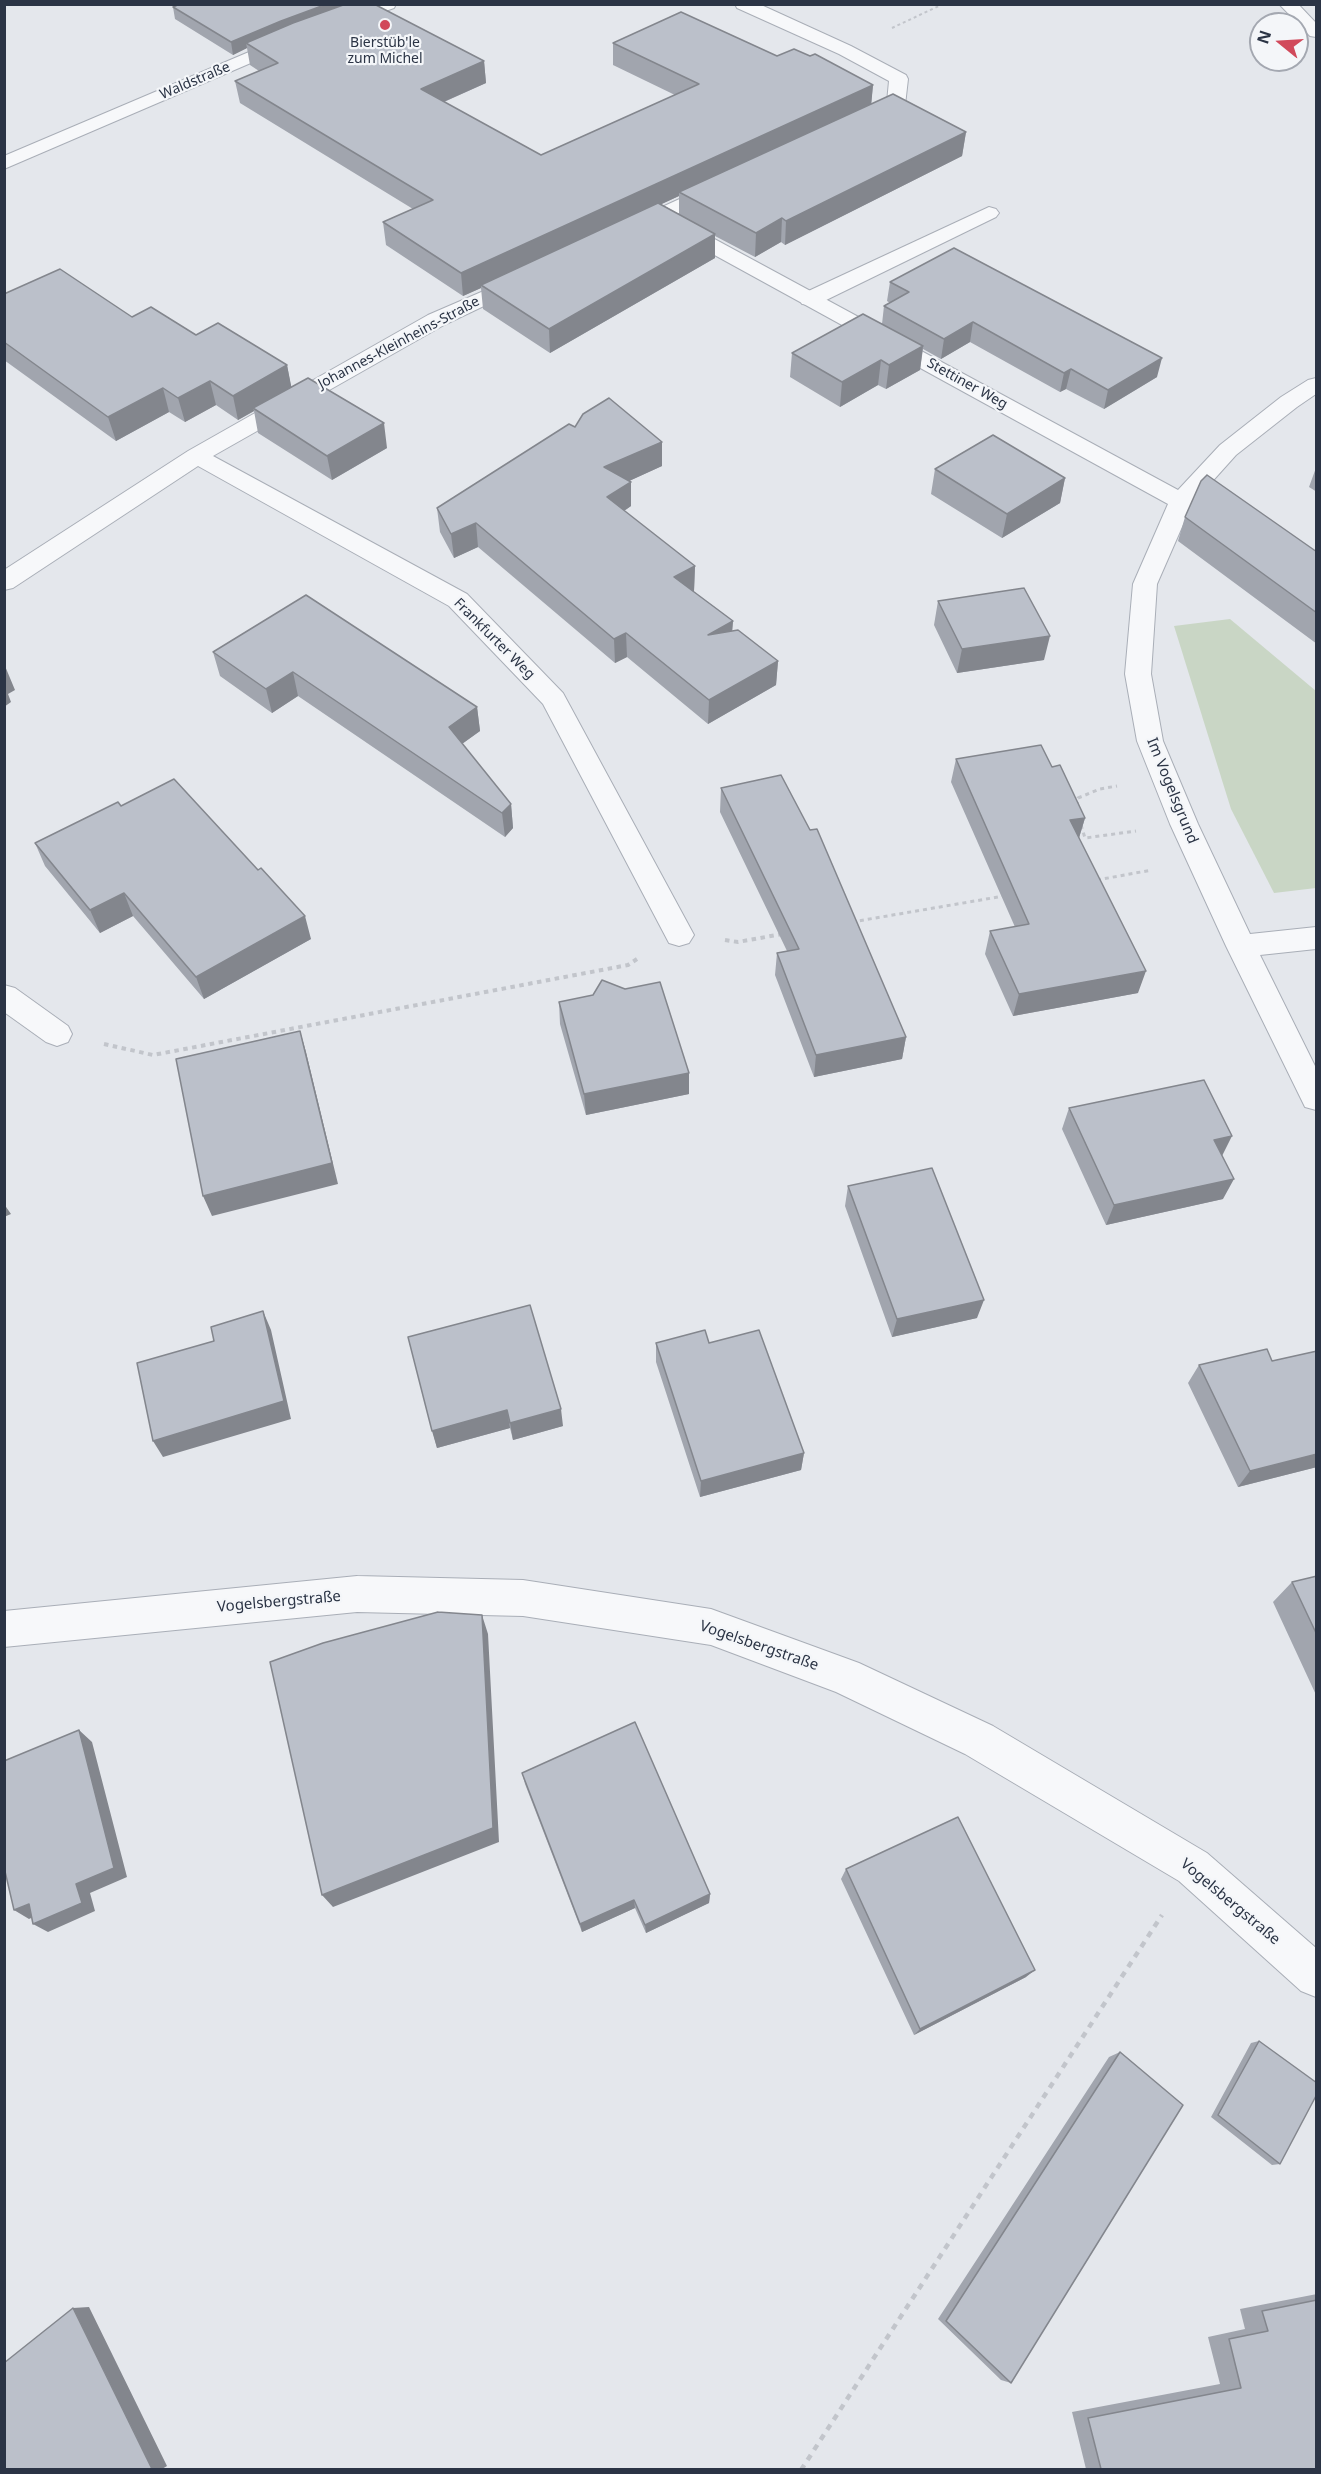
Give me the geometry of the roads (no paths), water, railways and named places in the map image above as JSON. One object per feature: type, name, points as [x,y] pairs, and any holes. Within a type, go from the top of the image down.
[{"type":"street","points":[[322,28],[387,4]]},
{"type":"street","points":[[744,4],[845,50],[899,79],[896,105],[842,130]]},
{"type":"street","points":[[1287,4],[1317,32]]},
{"type":"street","name":"Waldstraße","points":[[4,163],[301,35]]},
{"type":"street","points":[[615,236],[744,176]]},
{"type":"street","points":[[810,299],[989,213]]},
{"type":"street","name":"Stettiner Weg","points":[[658,216],[1180,501]]},
{"type":"street","name":"Johannes-Kleinheins-Straße","points":[[4,582],[196,456],[436,320],[539,272]]},
{"type":"street","name":"Im Vogelsgrund","points":[[1317,385],[1289,402],[1228,450],[1180,501],[1144,584],[1138,674],[1150,741],[1200,862],[1317,1098]]},
{"type":"street","name":"Frankfurter Weg","points":[[196,456],[458,600],[554,699],[679,935]]},
{"type":"street","points":[[1241,946],[1317,938]]},
{"type":"street","points":[[4,996],[57,1034]]},
{"type":"street","name":"Vogelsbergstraße","points":[[4,1629],[357,1594],[522,1598],[711,1627],[845,1676],[979,1740],[1193,1867],[1317,1976]]},
{"type":"place","name":"Bierstüb'le zum Michel","points":[[385,25]]}]
